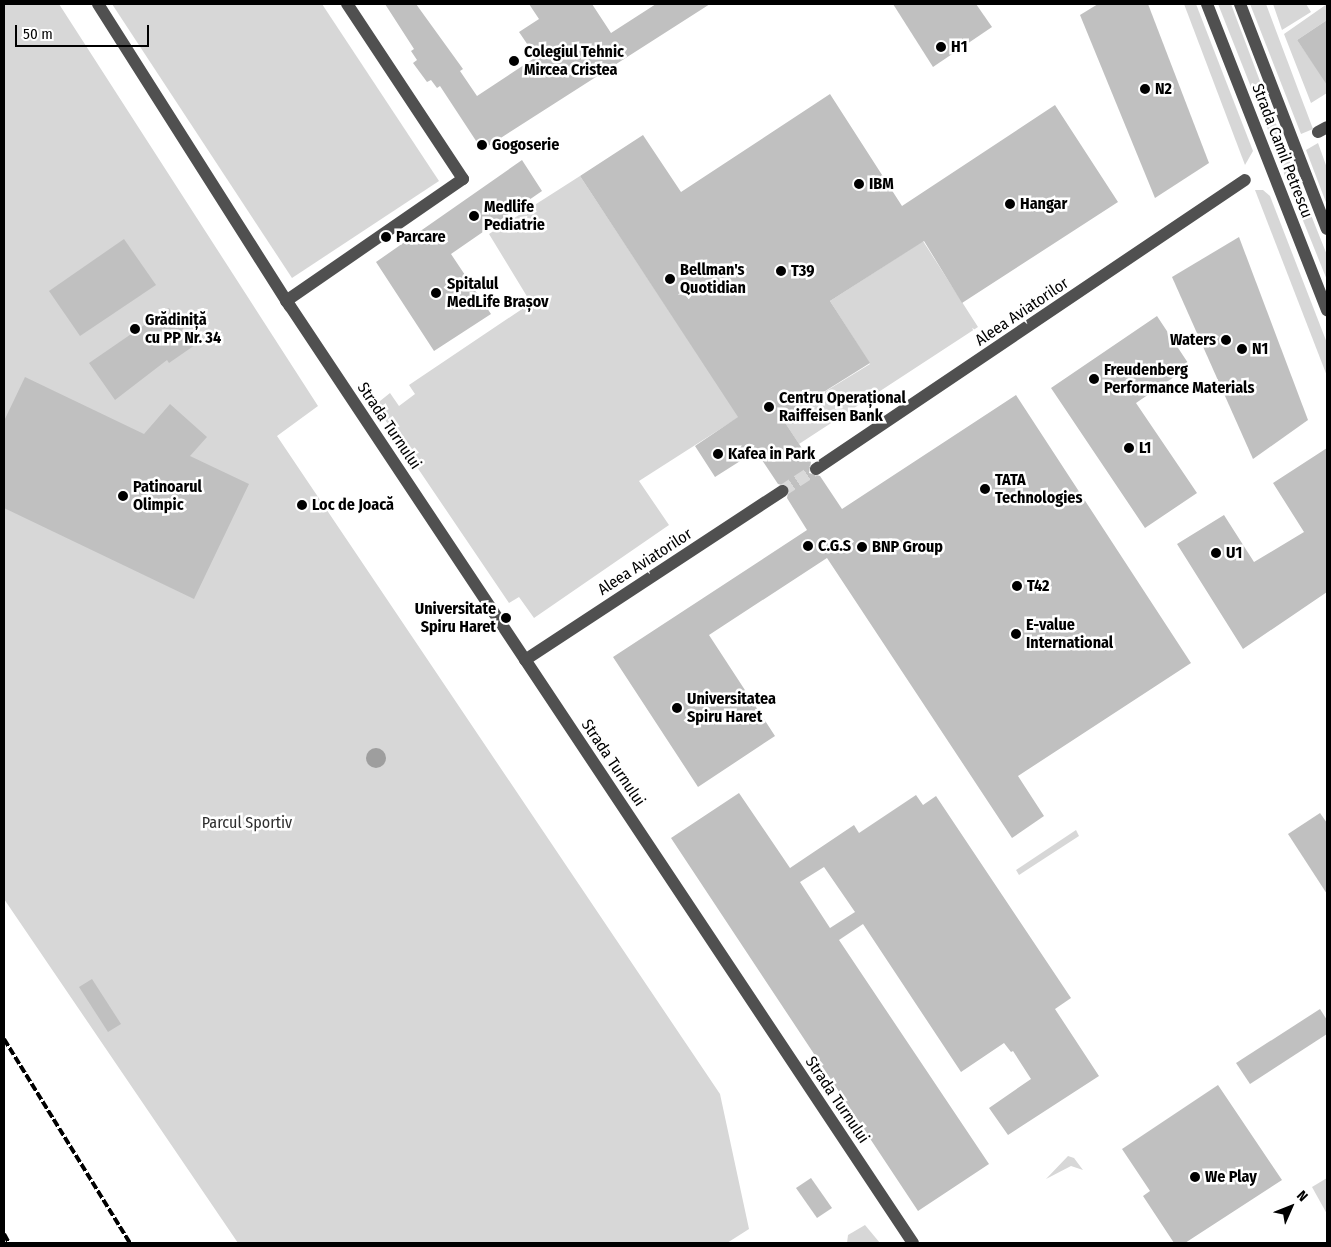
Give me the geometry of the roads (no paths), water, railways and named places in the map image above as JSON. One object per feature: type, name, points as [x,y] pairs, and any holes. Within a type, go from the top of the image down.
[{"type":"street","name":"Strada Turnului","points":[[98,4],[286,301],[913,1243]]},
{"type":"street","points":[[286,301],[463,179],[347,4]]},
{"type":"street","name":"Strada Camil Petrescu","points":[[1207,4],[1327,310]]},
{"type":"street","name":"Strada Camil Petrescu","points":[[1240,4],[1327,229]]},
{"type":"street","name":"Aleea Aviatorilor","points":[[816,469],[1245,180]]},
{"type":"street","name":"Aleea Aviatorilor","points":[[525,660],[782,491]]},
{"type":"tunnel","points":[[782,491],[816,469]]},
{"type":"railway","points":[[4,1039],[130,1243]]},
{"type":"railway","points":[[4,1234],[9,1243]]},
{"type":"place","name":"H1","points":[[941,47]]},
{"type":"place","name":"Colegiul Tehnic Mircea Cristea","points":[[514,61]]},
{"type":"place","name":"N2","points":[[1145,89]]},
{"type":"place","name":"Gogoserie","points":[[482,145]]},
{"type":"place","name":"IBM","points":[[859,184]]},
{"type":"place","name":"Hangar","points":[[1010,204]]},
{"type":"place","name":"Medlife Pediatrie","points":[[474,216]]},
{"type":"place","name":"Parcare","points":[[386,237]]},
{"type":"place","name":"T39","points":[[781,271]]},
{"type":"place","name":"Bellman's Quotidian","points":[[670,279]]},
{"type":"place","name":"Spitalul MedLife Brașov","points":[[436,293]]},
{"type":"place","name":"Grădiniță cu PP Nr. 34","points":[[135,329]]},
{"type":"place","name":"Waters","points":[[1226,340]]},
{"type":"place","name":"N1","points":[[1242,349]]},
{"type":"place","name":"Freudenberg Performance Materials","points":[[1094,379]]},
{"type":"place","name":"Centru Operațional Raiffeisen Bank","points":[[769,407]]},
{"type":"place","name":"L1","points":[[1129,448]]},
{"type":"place","name":"Kafea in Park","points":[[718,454]]},
{"type":"place","name":"TATA Technologies","points":[[985,489]]},
{"type":"place","name":"Patinoarul Olimpic","points":[[123,496]]},
{"type":"place","name":"Loc de Joacă","points":[[302,505]]},
{"type":"place","name":"C.G.S","points":[[808,546]]},
{"type":"place","name":"BNP Group","points":[[862,547]]},
{"type":"place","name":"U1","points":[[1216,553]]},
{"type":"place","name":"T42","points":[[1017,586]]},
{"type":"place","name":"Universitate Spiru Haret","points":[[506,618]]},
{"type":"place","name":"E-value International","points":[[1016,634]]},
{"type":"place","name":"Universitatea Spiru Haret","points":[[677,708]]},
{"type":"place","name":"We Play","points":[[1195,1177]]},
{"type":"park label","name":"Parcul Sportiv","points":[[247,823]]}]
